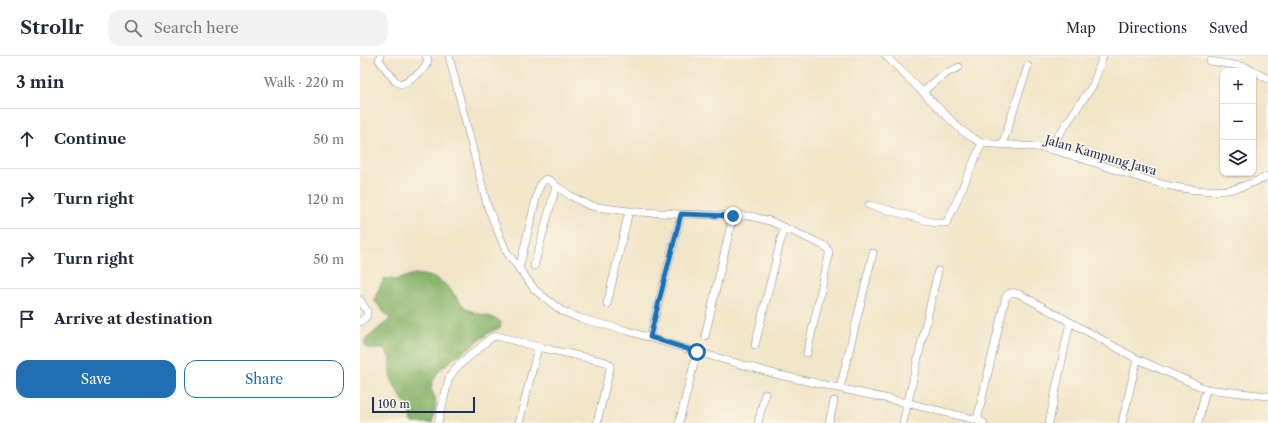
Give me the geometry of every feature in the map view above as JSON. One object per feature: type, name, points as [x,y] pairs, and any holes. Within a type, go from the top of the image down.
[{"type":"street","points":[[380,56],[379,60],[395,81],[401,84],[419,73],[426,66],[428,60],[426,56]]},
{"type":"street","points":[[449,56],[488,205],[506,251],[535,290],[562,311],[579,318],[779,375],[908,403],[980,422],[1006,296],[1011,292],[1016,292],[1136,359],[1206,389],[1268,396]]},
{"type":"street","name":"Jalan Kampung Jawa","points":[[886,56],[961,130],[982,142],[1049,149],[1105,165],[1161,184],[1188,190],[1229,190],[1247,185],[1268,176]]},
{"type":"street","points":[[1049,149],[1093,85],[1103,56]]},
{"type":"street","points":[[1210,61],[1246,67],[1268,79]]},
{"type":"street","points":[[1002,145],[1028,66]]},
{"type":"street","points":[[923,92],[942,75],[959,67]]},
{"type":"street","points":[[869,205],[936,223],[946,223],[982,142]]},
{"type":"street","points":[[519,269],[538,191],[546,179],[571,196],[588,205],[629,211],[750,216],[770,221],[823,244],[830,252],[807,353]]},
{"type":"street","points":[[534,266],[556,186]]},
{"type":"street","points":[[607,304],[629,211]]},
{"type":"street","points":[[650,337],[681,214]]},
{"type":"street","points":[[704,336],[733,216]]},
{"type":"street","points":[[755,345],[784,227]]},
{"type":"street","points":[[840,388],[873,253]]},
{"type":"street","points":[[903,423],[938,272]]},
{"type":"street","points":[[360,300],[367,311],[366,316],[360,322]]},
{"type":"street","points":[[1049,423],[1070,322]]},
{"type":"street","points":[[438,423],[449,378],[456,368],[492,337],[496,336],[606,362],[610,365],[597,423]]},
{"type":"street","points":[[519,423],[538,347]]},
{"type":"street","points":[[679,423],[697,352]]},
{"type":"street","points":[[1122,423],[1136,359]]},
{"type":"street","points":[[1198,423],[1206,389]]},
{"type":"street","points":[[758,423],[765,394]]},
{"type":"street","points":[[828,423],[834,401]]},
{"type":"green space","points":[[414,274],[433,277],[448,287],[467,309],[497,319],[501,322],[500,328],[492,331],[439,370],[432,383],[431,390],[435,397],[435,410],[432,423],[412,423],[408,407],[396,389],[390,375],[390,358],[387,352],[384,349],[368,348],[365,344],[365,340],[390,319],[374,300],[384,278],[395,280]]},
{"type":"route","points":[[697,352],[650,337],[681,214],[733,216]]}]
